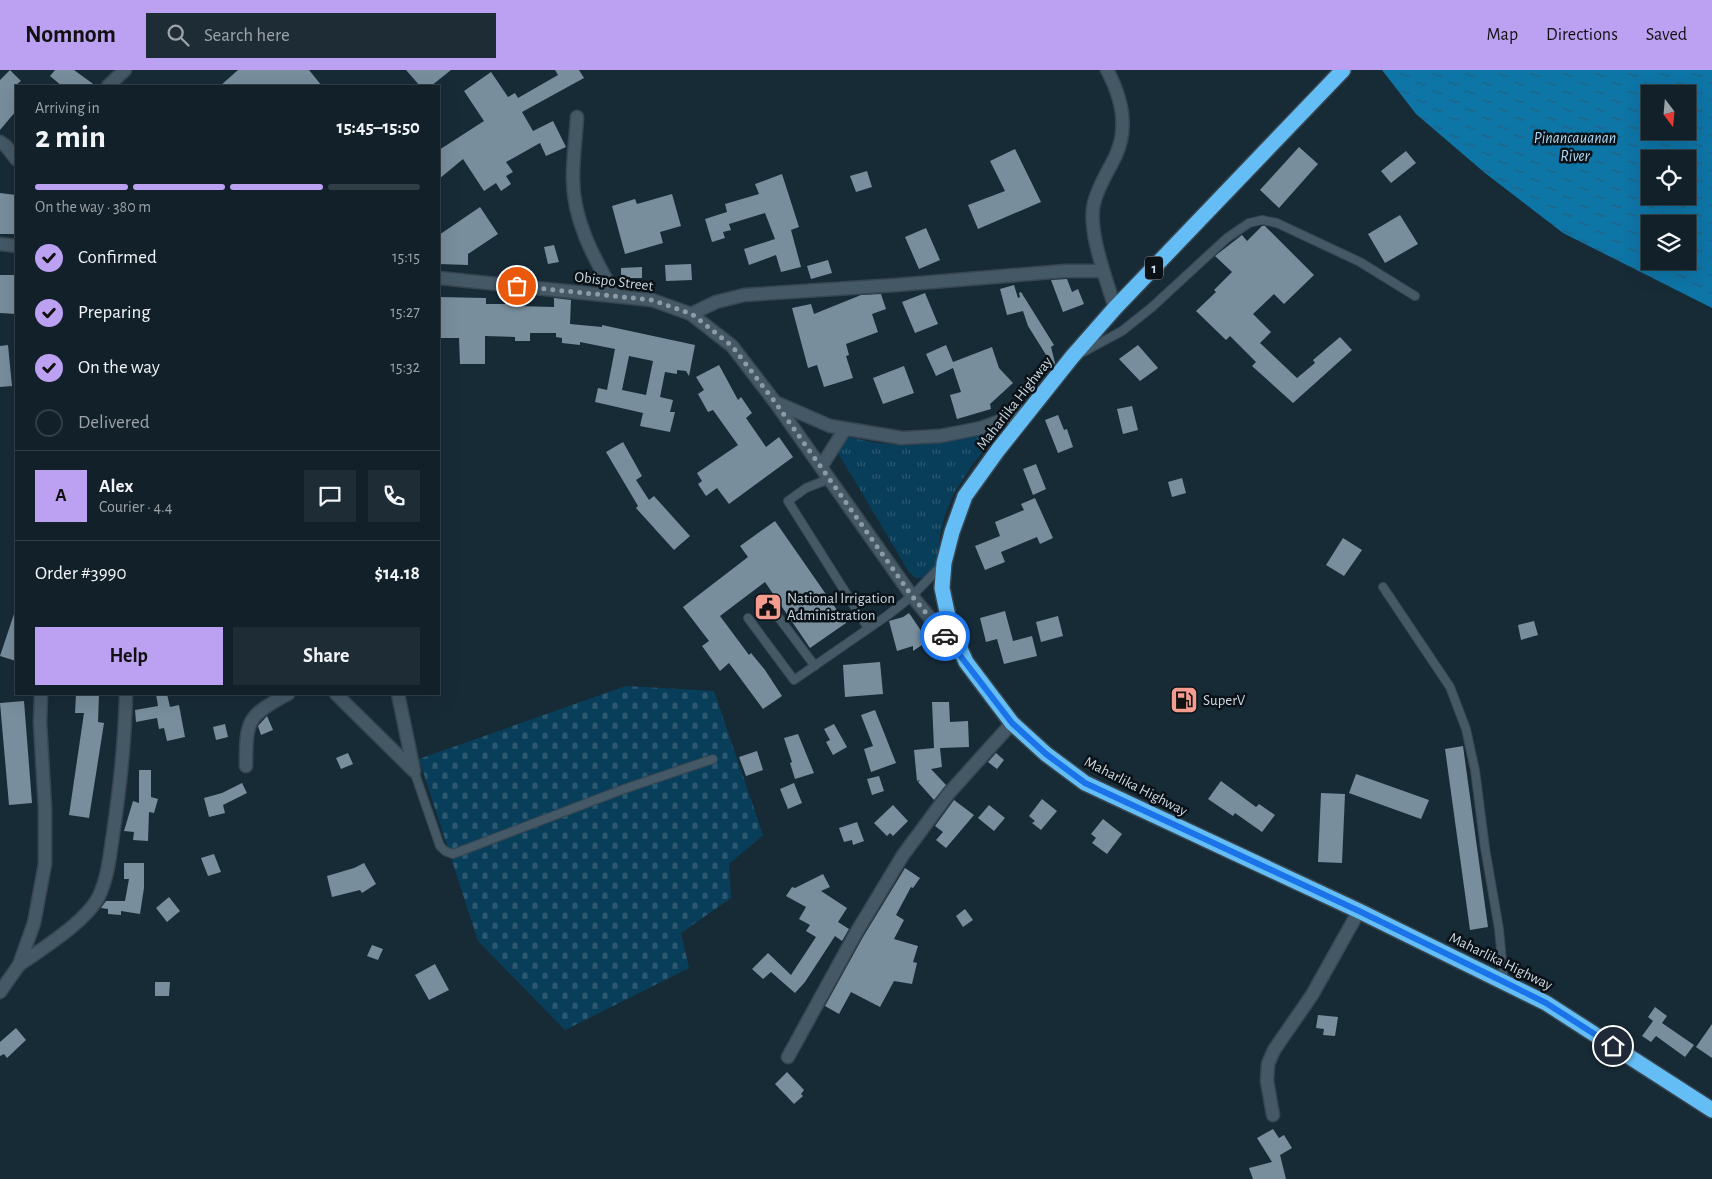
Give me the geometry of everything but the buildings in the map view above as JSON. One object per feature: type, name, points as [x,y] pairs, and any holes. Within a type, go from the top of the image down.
[{"type":"highway","name":"Maharlika Highway","points":[[1342,70],[1115,308],[1072,357],[998,450],[965,496],[952,532],[944,563],[942,588],[950,626],[966,662],[1012,723],[1046,754],[1085,783],[1359,911],[1546,1003],[1712,1110]]},
{"type":"street","points":[[109,85],[125,70]]},
{"type":"street","points":[[1107,70],[1113,81],[1122,109],[1122,134],[1117,152],[1093,204],[1094,231],[1103,271],[1115,308]]},
{"type":"street","points":[[577,117],[573,177],[575,204],[582,230],[596,262],[615,295]]},
{"type":"street","points":[[0,142],[6,146],[15,158]]},
{"type":"street","points":[[0,244],[15,246]]},
{"type":"street","points":[[692,314],[716,302],[744,295],[914,284],[1065,271],[1103,271]]},
{"type":"street","name":"Obispo Street","points":[[440,278],[652,300],[692,314],[732,346],[775,402],[912,596],[966,662]]},
{"type":"street","name":"Obispo Street","points":[[775,402],[830,426],[902,438],[940,436],[981,428],[1031,410]]},
{"type":"street","points":[[821,467],[845,429]]},
{"type":"street","points":[[0,992],[19,965],[34,923],[45,864],[45,808],[40,723],[41,695]]},
{"type":"street","points":[[19,965],[85,916],[99,897],[108,868],[118,798],[125,731],[126,695]]},
{"type":"street","points":[[246,766],[246,736],[251,720],[262,708],[286,695]]},
{"type":"street","points":[[337,695],[414,771]]},
{"type":"street","points":[[398,695],[414,771]]},
{"type":"street","points":[[788,1057],[856,933],[903,855],[949,793],[1012,723]]},
{"type":"street","points":[[1273,1115],[1266,1081],[1268,1064],[1274,1050],[1312,995],[1359,911]]},
{"type":"lane","points":[[1072,357],[1122,331],[1151,308],[1227,238],[1249,224],[1262,220],[1277,223],[1360,262],[1415,296]]},
{"type":"lane","points":[[829,479],[806,488],[788,501],[868,628]]},
{"type":"lane","points":[[748,618],[794,680],[912,596],[944,563]]},
{"type":"lane","points":[[1384,587],[1450,687],[1466,728],[1475,770],[1485,848],[1499,929],[1504,982]]},
{"type":"lane","points":[[767,602],[815,666]]},
{"type":"lane","points":[[414,771],[440,846],[445,851],[453,854],[624,789],[714,759]]},
{"type":"green space","points":[[986,432],[991,434],[993,439],[972,465],[954,493],[945,515],[940,535],[938,562],[925,577],[916,578],[909,572],[838,453],[847,437],[881,443],[911,445],[949,441]]},
{"type":"green space","points":[[626,686],[714,691],[763,835],[729,864],[731,898],[681,933],[689,968],[565,1030],[478,941],[419,759]]},
{"type":"water","name":"Pinancauanan River","points":[[1382,70],[1712,70],[1712,308],[1563,233],[1485,173],[1416,114]]},
{"type":"way so far","points":[[517,286],[652,300],[692,314],[732,346],[775,402],[912,596],[945,636]]},
{"type":"place","name":"National Irrigation Administration","points":[[768,607]]},
{"type":"place","name":"SuperV","points":[[1184,700]]},
{"type":"route","points":[[945,636],[1012,723],[1046,754],[1085,783],[1359,911],[1504,982],[1546,1003],[1613,1046]]}]
